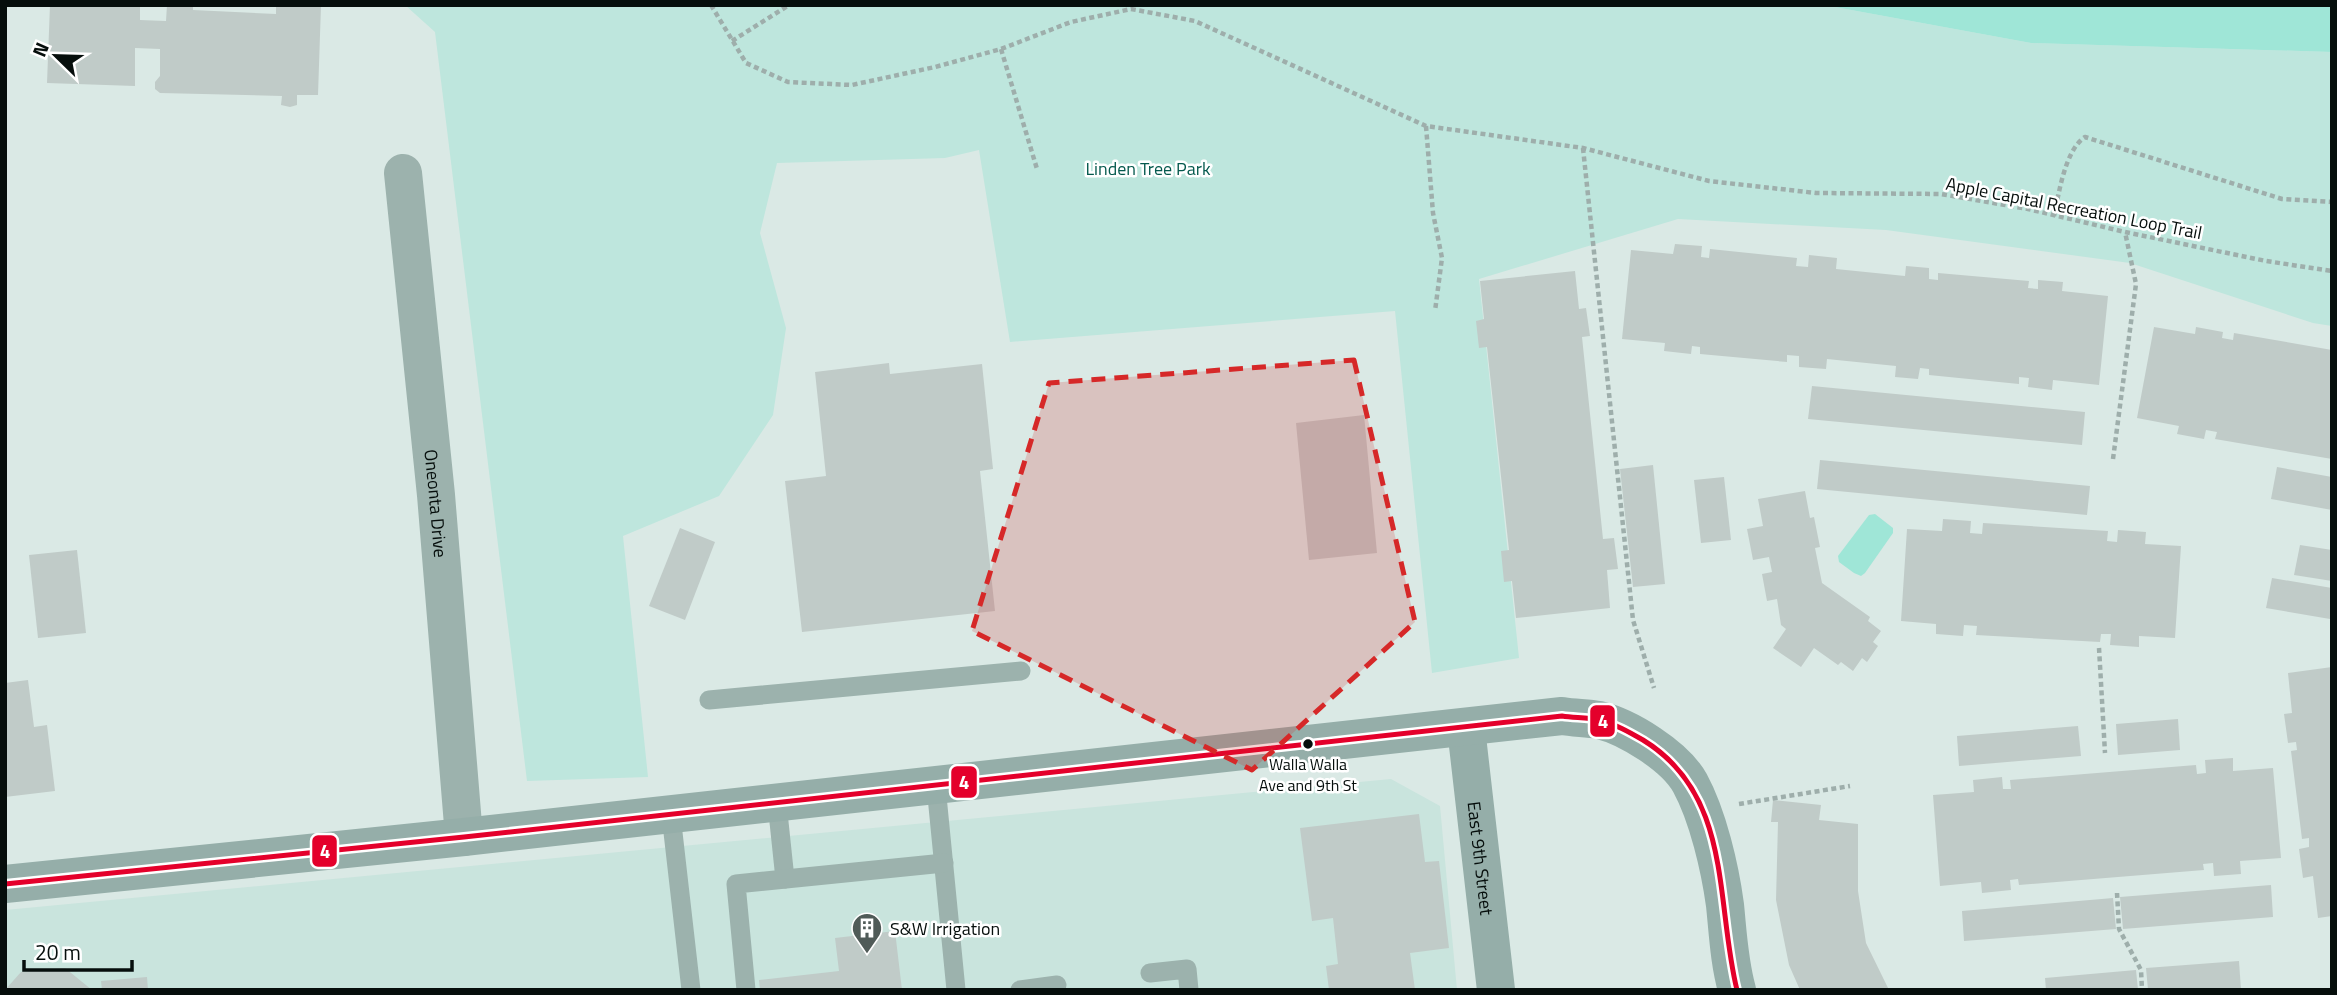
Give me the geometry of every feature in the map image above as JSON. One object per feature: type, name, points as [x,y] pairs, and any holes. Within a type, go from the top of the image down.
[{"type":"street","name":"Oneonta Drive","points":[[403,173],[436,495],[464,837]]},
{"type":"street","points":[[5,884],[671,815],[1562,716],[1599,720],[1633,733],[1664,756],[1688,780],[1705,815],[1724,903],[1729,961],[1737,990]]},
{"type":"street","name":"East 9th Street","points":[[1466,728],[1496,990]]},
{"type":"lane","points":[[709,701],[1021,671]]},
{"type":"lane","points":[[936,786],[956,990]]},
{"type":"lane","points":[[777,803],[785,878]]},
{"type":"lane","points":[[671,815],[691,990]]},
{"type":"lane","points":[[747,990],[736,884],[944,863]]},
{"type":"lane","points":[[1150,973],[1187,969],[1189,990]]},
{"type":"lane","points":[[1020,990],[1057,985]]},
{"type":"path","name":"Apple Capital Recreation Loop Trail","points":[[711,5],[746,63],[788,82],[852,85],[1001,49],[1071,22],[1131,9],[1195,21],[1426,126],[1583,148],[1709,181],[1815,193],[1941,194],[2266,261],[2332,271]]},
{"type":"path","points":[[732,41],[789,5]]},
{"type":"path","points":[[1001,49],[1037,169]]},
{"type":"path","points":[[1426,126],[1433,213],[1442,258],[1435,311]]},
{"type":"path","points":[[2054,216],[2076,143],[2085,137],[2282,199],[2332,202]]},
{"type":"path","points":[[1583,148],[1633,620],[1654,688]]},
{"type":"path","points":[[2113,459],[2136,284],[2125,232]]},
{"type":"path","points":[[2099,648],[2105,753]]},
{"type":"path","points":[[1738,804],[1850,786]]},
{"type":"path","points":[[2117,893],[2119,929],[2141,970],[2142,990]]},
{"type":"highlighted area","points":[[1354,360],[1415,622],[1252,770],[972,631],[1049,383]]},
{"type":"shaded area","points":[[1824,5],[2332,5],[2332,52],[2031,43]]},
{"type":"shaded area","points":[[1875,514],[1893,528],[1893,533],[1861,576],[1839,562],[1838,556],[1869,515]]},
{"type":"shaded area","points":[[1391,779],[1440,806],[1457,990],[5,990],[5,910]]},
{"type":"green space","name":"Linden Tree Park","points":[[405,5],[1824,5],[2031,43],[2332,52],[2332,326],[2313,323],[2130,263],[1886,230],[1678,219],[1479,279],[1519,658],[1432,673],[1395,311],[1010,342],[979,150],[945,158],[777,163],[760,233],[786,328],[773,415],[719,496],[623,536],[648,777],[527,781],[435,32]]},
{"type":"building","points":[[50,5],[140,5],[140,20],[166,21],[167,5],[193,5],[193,10],[276,14],[276,5],[321,5],[318,95],[297,95],[297,105],[290,107],[281,105],[282,96],[160,93],[155,89],[155,82],[160,76],[160,49],[135,48],[135,86],[47,83]]},
{"type":"building","points":[[1675,244],[1702,246],[1701,257],[1709,258],[1710,249],[1797,258],[1796,266],[1808,267],[1809,255],[1837,258],[1836,269],[1905,276],[1906,266],[1929,268],[1929,279],[1938,280],[1938,273],[2029,281],[2028,288],[2038,289],[2038,280],[2063,282],[2062,291],[2108,296],[2099,385],[2053,380],[2052,390],[2028,387],[2029,378],[2019,377],[2019,384],[1929,375],[1929,369],[1920,368],[1918,379],[1895,377],[1896,366],[1827,359],[1826,369],[1799,367],[1799,356],[1787,355],[1787,362],[1700,354],[1700,347],[1692,346],[1691,354],[1664,351],[1665,343],[1622,339],[1631,250],[1673,254]]},
{"type":"building","points":[[1575,271],[1579,309],[1586,308],[1590,336],[1582,337],[1603,539],[1614,538],[1618,569],[1607,570],[1610,608],[1516,618],[1512,581],[1504,582],[1501,551],[1509,550],[1487,347],[1479,348],[1476,321],[1484,319],[1480,281]]},
{"type":"building","points":[[2154,327],[2195,334],[2196,327],[2223,332],[2222,338],[2233,340],[2234,333],[2332,350],[2332,459],[2215,439],[2217,432],[2206,430],[2204,439],[2177,434],[2179,426],[2137,418]]},
{"type":"building","points":[[889,363],[890,374],[982,364],[993,469],[980,471],[995,611],[802,632],[785,481],[826,476],[815,372]]},
{"type":"building","points":[[1812,386],[2085,412],[2082,445],[1808,419]]},
{"type":"building","points":[[1364,415],[1377,553],[1309,560],[1296,423]]},
{"type":"building","points":[[1820,460],[2090,486],[2087,515],[1817,489]]},
{"type":"building","points":[[1653,465],[1665,584],[1633,587],[1620,469]]},
{"type":"building","points":[[2277,467],[2332,477],[2332,510],[2271,499]]},
{"type":"building","points":[[1724,477],[1731,540],[1701,543],[1694,480]]},
{"type":"building","points":[[1805,491],[1810,518],[1814,517],[1820,547],[1815,548],[1822,583],[1870,617],[1868,621],[1881,631],[1873,642],[1878,646],[1867,662],[1862,658],[1853,671],[1841,662],[1838,665],[1814,648],[1801,667],[1773,648],[1786,629],[1781,625],[1777,599],[1767,601],[1762,574],[1772,572],[1769,557],[1753,560],[1747,529],[1763,526],[1758,499]]},
{"type":"building","points":[[1943,519],[1971,521],[1970,533],[1982,534],[1983,523],[2108,531],[2107,541],[2117,542],[2118,530],[2146,532],[2145,544],[2181,546],[2175,638],[2139,636],[2139,647],[2110,645],[2111,634],[2101,634],[2100,642],[1976,635],[1977,626],[1964,625],[1963,636],[1936,634],[1936,624],[1901,621],[1907,529],[1942,531]]},
{"type":"building","points":[[680,528],[715,542],[685,620],[649,606]]},
{"type":"building","points":[[2300,545],[2332,550],[2332,581],[2294,575]]},
{"type":"building","points":[[77,550],[86,633],[38,638],[29,555]]},
{"type":"building","points":[[2272,578],[2332,588],[2330,619],[2266,608]]},
{"type":"building","points":[[2332,667],[2332,916],[2318,918],[2313,876],[2303,878],[2299,849],[2309,847],[2309,838],[2302,839],[2291,751],[2297,750],[2296,742],[2288,743],[2284,714],[2292,713],[2288,673]]},
{"type":"building","points":[[28,680],[34,727],[47,725],[55,791],[5,797],[5,683]]},
{"type":"building","points":[[2178,719],[2180,750],[2118,755],[2116,724]]},
{"type":"building","points":[[2078,726],[2081,756],[1959,766],[1957,736]]},
{"type":"building","points":[[2233,758],[2233,771],[2273,768],[2281,858],[2240,861],[2241,874],[2214,876],[2213,863],[2203,864],[2204,870],[2019,885],[2018,879],[2010,880],[2011,890],[1982,893],[1981,882],[1940,886],[1933,795],[1974,792],[1973,780],[2002,777],[2003,789],[2011,789],[2010,780],[2196,765],[2197,774],[2206,773],[2205,760]]},
{"type":"building","points":[[1773,800],[1821,805],[1819,820],[1858,824],[1858,891],[1866,943],[1889,990],[1800,990],[1789,965],[1776,900],[1778,822],[1771,822]]},
{"type":"building","points":[[1419,814],[1425,862],[1439,861],[1449,948],[1410,953],[1415,990],[1329,990],[1326,966],[1338,964],[1333,918],[1312,921],[1300,828]]},
{"type":"building","points":[[2271,885],[2273,917],[2123,929],[2120,897]]},
{"type":"building","points":[[2113,898],[2116,929],[1964,941],[1962,911]]},
{"type":"building","name":"S&W Irrigation","points":[[895,931],[902,990],[760,990],[759,980],[839,971],[835,938]]},
{"type":"building","points":[[2239,961],[2241,990],[2148,990],[2146,968]]},
{"type":"building","points":[[65,968],[92,990],[5,990],[21,972]]},
{"type":"building","points":[[2136,970],[2138,990],[2046,990],[2045,978]]},
{"type":"building","points":[[147,977],[148,990],[102,990],[101,981]]},
{"type":"transit line","name":"4","points":[[5,884],[464,837],[1562,716],[1599,720],[1638,737],[1672,763],[1693,790],[1716,852],[1737,990]]},
{"type":"place","name":"Walla Walla Ave and 9th St","points":[[1308,744]]},
{"type":"place","name":"S&W Irrigation","points":[[867,955]]}]
